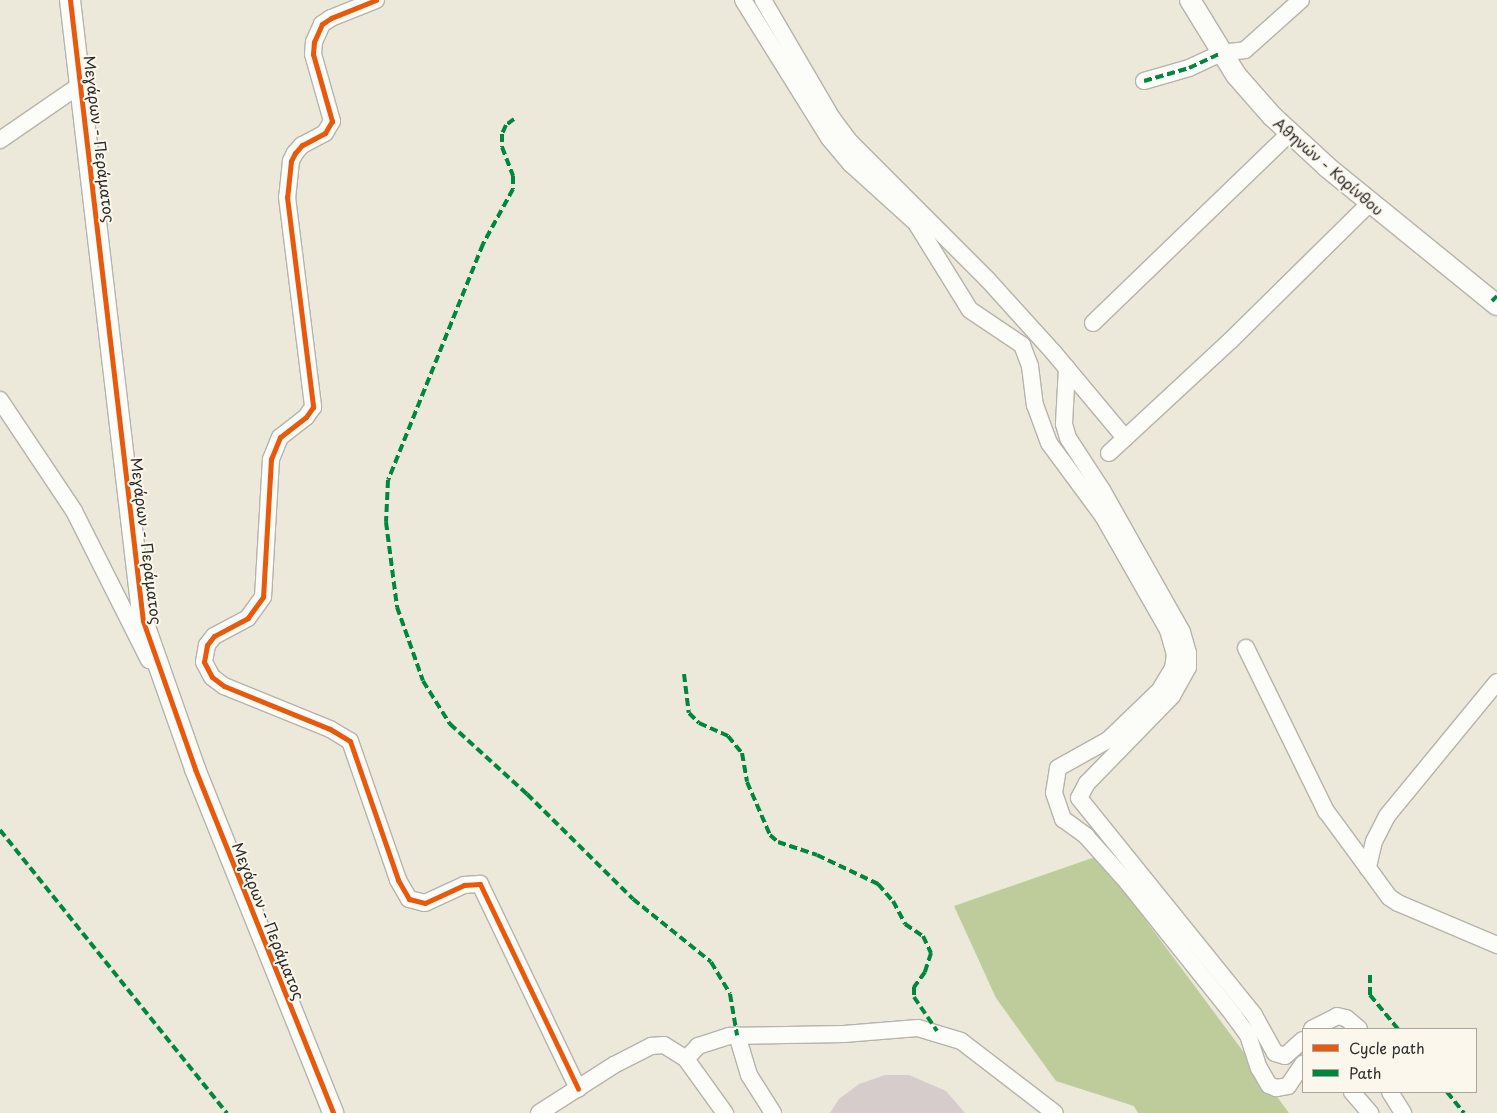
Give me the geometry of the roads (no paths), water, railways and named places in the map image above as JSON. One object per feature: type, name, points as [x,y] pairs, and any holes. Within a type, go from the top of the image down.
[{"type":"main road","name":"Μεγάρων - Περάματος","points":[[70,0],[143,621],[165,690],[333,1113]]},
{"type":"main road","name":"Αθηνών - Κορίνθου","points":[[1190,0],[1221,53],[1252,95],[1290,134],[1370,202],[1495,300]]},
{"type":"street","points":[[376,0],[331,18],[322,24],[314,42],[313,54],[332,121],[325,134],[302,145],[295,153],[291,162],[287,197],[313,406],[306,417],[280,437],[271,459],[263,597],[248,618],[214,636],[207,645],[204,662],[206,670],[224,686],[330,729],[350,741],[398,880],[409,899],[426,903],[464,885],[480,884],[578,1089]]},
{"type":"street","points":[[743,0],[829,138],[851,164],[916,223],[970,310],[1022,345],[1030,366],[1035,406],[1049,443],[1103,516],[1168,630],[1175,654],[1168,679],[1160,690],[1108,740],[1058,768],[1054,793],[1063,819],[1086,836],[1128,882],[1234,1016],[1248,1035],[1259,1068],[1269,1084],[1276,1088],[1288,1086],[1302,1065]]},
{"type":"street","points":[[763,0],[832,118],[850,142],[941,232],[1067,368],[1125,438]]},
{"type":"street","points":[[1144,81],[1189,68],[1221,53],[1245,50],[1301,0]]},
{"type":"street","points":[[0,140],[80,85]]},
{"type":"street","points":[[1092,323],[1290,134]]},
{"type":"street","points":[[1109,453],[1230,341],[1370,202]]},
{"type":"street","points":[[1067,368],[1064,424],[1068,438],[1102,490],[1182,632],[1188,653],[1188,667],[1172,696],[1087,783],[1079,798],[1254,1015],[1275,1053],[1285,1056],[1302,1041]]},
{"type":"street","points":[[0,400],[74,511],[165,690]]},
{"type":"street","points":[[1246,648],[1326,811],[1389,897],[1398,904],[1497,945]]},
{"type":"street","points":[[1368,868],[1374,841],[1387,816],[1497,682]]},
{"type":"street","points":[[1314,1028],[1337,1016],[1346,1018],[1358,1028]]},
{"type":"street","points":[[686,1059],[698,1046],[737,1035],[844,1034],[918,1028],[937,1031],[961,1040],[1055,1113]]},
{"type":"street","points":[[737,1035],[749,1075],[773,1113]]},
{"type":"street","points":[[539,1113],[651,1046],[664,1045],[686,1059],[725,1113]]},
{"type":"street","points":[[1353,1093],[1370,1113]]},
{"type":"street","points":[[1391,1093],[1403,1113]]}]
